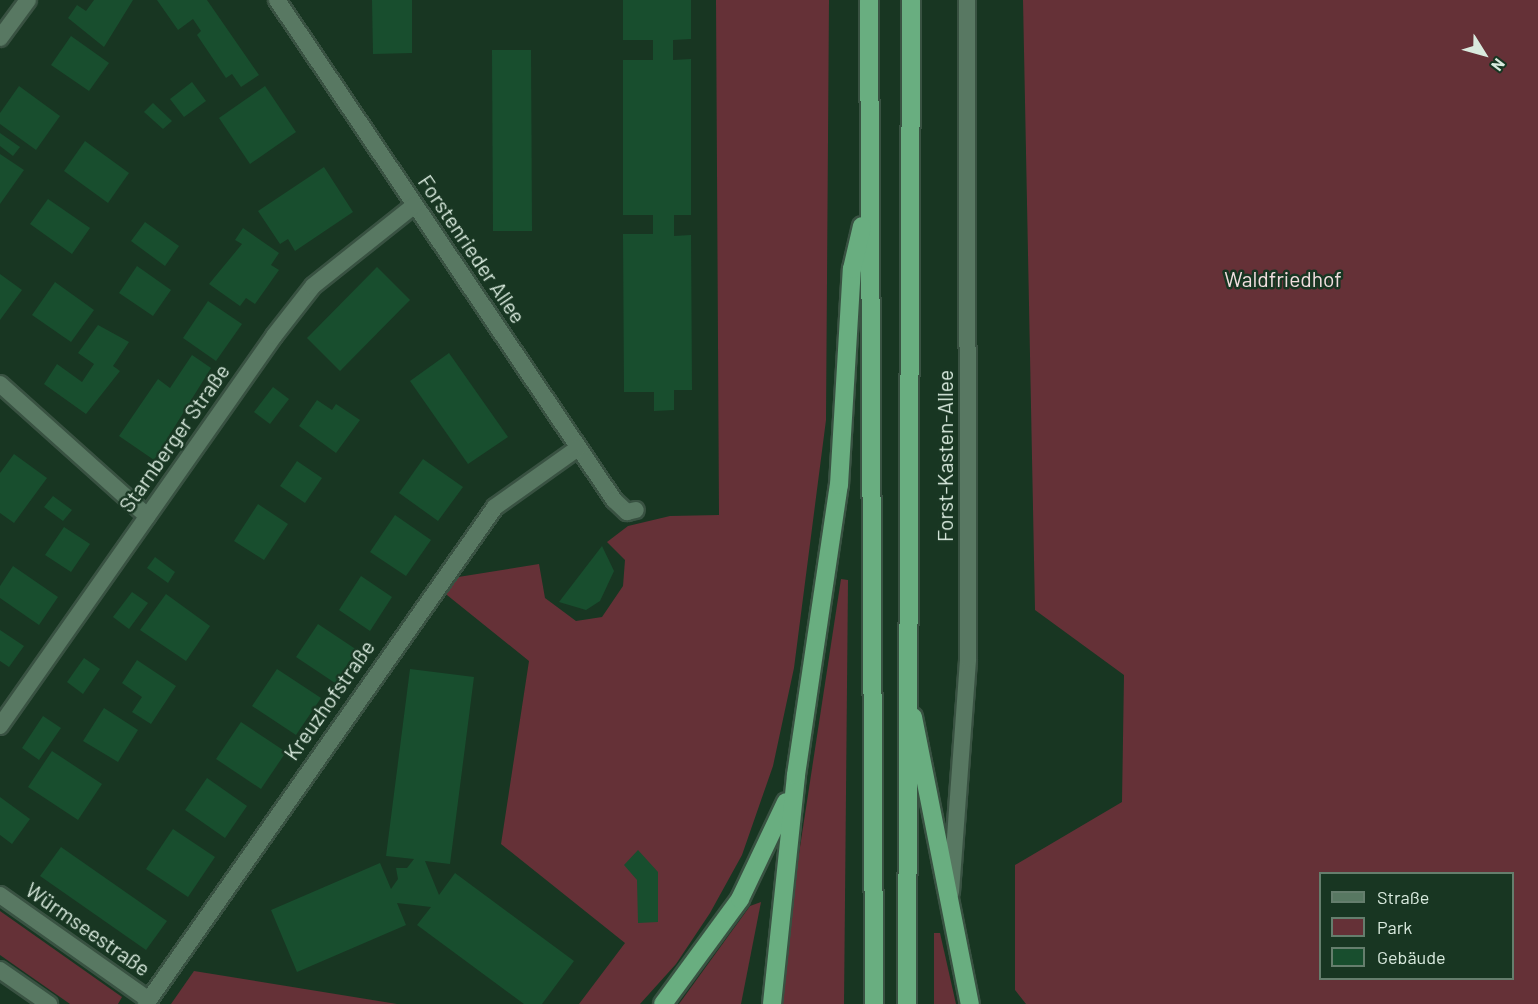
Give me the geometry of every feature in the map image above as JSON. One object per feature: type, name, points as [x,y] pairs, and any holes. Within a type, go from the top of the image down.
[{"type":"highway","points":[[869,0],[874,1004]]},
{"type":"highway","points":[[907,1004],[910,0]]},
{"type":"highway","points":[[772,1004],[796,775],[838,485],[852,269],[869,198]]},
{"type":"highway","points":[[907,695],[927,764],[949,910],[970,1004]]},
{"type":"highway","points":[[663,1004],[740,899],[796,775]]},
{"type":"street","points":[[0,38],[28,0]]},
{"type":"street","name":"Forstenrieder Allee","points":[[277,0],[619,508],[636,510]]},
{"type":"street","name":"Forst-Kasten-Allee","points":[[949,910],[968,659],[967,0]]},
{"type":"street","name":"Starnberger Straße","points":[[0,726],[147,516],[313,286],[415,205]]},
{"type":"street","points":[[0,384],[147,516]]},
{"type":"street","name":"Kreuzhofstraße","points":[[148,1002],[495,507],[578,448]]},
{"type":"street","name":"Würmseestraße","points":[[0,896],[148,1002]]},
{"type":"street","points":[[0,970],[49,1004]]},
{"type":"green space","points":[[716,0],[829,0],[826,420],[794,668],[773,766],[742,855],[710,913],[676,964],[640,1004],[579,1004],[625,943],[501,844],[529,661],[442,591],[452,578],[539,564],[545,598],[576,621],[602,617],[623,586],[625,560],[607,542],[628,526],[670,516],[719,515]]},
{"type":"green space","name":"Waldfriedhof","points":[[1023,0],[1538,0],[1538,1004],[1026,1004],[1015,990],[1015,865],[1122,802],[1124,675],[1035,610]]},
{"type":"green space","points":[[841,579],[848,580],[844,1004],[776,1004]]},
{"type":"green space","points":[[761,902],[741,1004],[679,1004],[750,906]]},
{"type":"green space","points":[[0,911],[122,997],[118,1004],[70,1004],[0,955]]},
{"type":"green space","points":[[934,933],[940,933],[956,1004],[934,1004]]},
{"type":"green space","points":[[194,971],[397,1004],[171,1004]]},
{"type":"building","points":[[94,0],[133,0],[104,47],[68,18],[77,5],[86,11]]},
{"type":"building","points":[[157,0],[207,0],[259,75],[241,87],[232,74],[226,78],[197,35],[201,31],[193,19],[178,30]]},
{"type":"building","points":[[372,0],[412,0],[412,53],[373,54]]},
{"type":"building","points":[[623,0],[691,0],[691,39],[673,40],[673,60],[691,59],[691,215],[674,215],[674,236],[691,235],[692,390],[674,390],[674,410],[654,411],[654,392],[624,392],[623,234],[653,234],[653,215],[623,215],[623,60],[653,60],[653,40],[623,40]]},
{"type":"building","points":[[71,36],[109,63],[89,91],[51,65]]},
{"type":"building","points":[[492,50],[531,50],[532,231],[493,231]]},
{"type":"building","points":[[192,82],[206,101],[184,117],[170,99]]},
{"type":"building","points":[[19,86],[60,116],[36,150],[0,124],[0,113]]},
{"type":"building","points":[[265,86],[296,132],[250,164],[219,118]]},
{"type":"building","points":[[153,103],[172,121],[163,129],[144,112]]},
{"type":"building","points":[[0,133],[20,147],[13,156],[0,146]]},
{"type":"building","points":[[85,141],[129,173],[108,203],[64,171]]},
{"type":"building","points":[[0,154],[24,170],[0,204]]},
{"type":"building","points":[[324,167],[353,212],[295,251],[288,239],[280,244],[258,211]]},
{"type":"building","points":[[48,199],[90,228],[72,254],[30,224]]},
{"type":"building","points":[[145,222],[179,246],[165,266],[131,241]]},
{"type":"building","points":[[243,228],[279,253],[271,265],[279,270],[255,304],[246,298],[240,306],[209,284],[242,244],[235,240]]},
{"type":"building","points":[[137,266],[171,290],[153,316],[119,293]]},
{"type":"building","points":[[377,267],[410,300],[340,371],[307,338]]},
{"type":"building","points":[[0,274],[22,290],[0,320]]},
{"type":"building","points":[[55,282],[94,310],[71,342],[32,315]]},
{"type":"building","points":[[208,301],[242,324],[216,361],[183,338]]},
{"type":"building","points":[[98,325],[129,342],[113,366],[120,371],[86,414],[44,384],[57,364],[82,382],[94,364],[78,353]]},
{"type":"building","points":[[449,353],[508,437],[468,464],[410,381]]},
{"type":"building","points":[[192,355],[211,368],[154,460],[119,436],[158,379],[170,388]]},
{"type":"building","points":[[273,387],[289,399],[270,424],[254,412]]},
{"type":"building","points":[[317,400],[332,410],[336,404],[360,420],[336,453],[299,426]]},
{"type":"building","points":[[14,454],[47,478],[14,523],[0,513],[0,473]]},
{"type":"building","points":[[423,459],[463,487],[438,521],[399,493]]},
{"type":"building","points":[[297,461],[322,478],[305,503],[280,486]]},
{"type":"building","points":[[53,496],[72,510],[63,521],[44,507]]},
{"type":"building","points":[[258,504],[288,524],[264,560],[234,541]]},
{"type":"building","points":[[395,515],[431,540],[406,576],[370,552]]},
{"type":"building","points":[[64,527],[90,544],[71,572],[45,555]]},
{"type":"building","points":[[602,546],[614,571],[600,601],[586,610],[559,602]]},
{"type":"building","points":[[155,557],[175,572],[168,583],[147,568]]},
{"type":"building","points":[[13,566],[58,597],[39,625],[0,598],[0,586]]},
{"type":"building","points":[[361,576],[392,597],[370,631],[339,610]]},
{"type":"building","points":[[132,592],[148,603],[129,629],[113,617]]},
{"type":"building","points":[[166,594],[210,626],[186,661],[140,630]]},
{"type":"building","points":[[318,624],[357,650],[335,683],[296,657]]},
{"type":"building","points":[[0,630],[24,646],[9,667],[0,661]]},
{"type":"building","points":[[84,658],[100,669],[83,694],[67,682]]},
{"type":"building","points":[[137,660],[176,686],[151,724],[132,712],[142,697],[122,683]]},
{"type":"building","points":[[277,669],[321,698],[296,735],[252,706]]},
{"type":"building","points":[[410,669],[474,677],[450,864],[425,861],[439,895],[455,873],[574,961],[542,1004],[524,1004],[417,925],[431,907],[397,903],[406,925],[297,972],[271,910],[380,863],[391,889],[398,879],[396,868],[407,868],[414,859],[386,856]]},
{"type":"building","points":[[104,708],[138,730],[118,762],[83,741]]},
{"type":"building","points":[[43,716],[61,728],[39,760],[22,748]]},
{"type":"building","points":[[241,722],[286,752],[261,789],[216,759]]},
{"type":"building","points":[[52,751],[102,784],[78,820],[28,787]]},
{"type":"building","points":[[207,778],[247,806],[225,838],[185,810]]},
{"type":"building","points":[[0,797],[30,819],[12,844],[0,835]]},
{"type":"building","points":[[173,829],[215,857],[188,897],[146,869]]},
{"type":"building","points":[[61,847],[167,921],[146,950],[40,876]]},
{"type":"building","points":[[638,850],[658,872],[658,922],[638,923],[637,880],[624,865]]}]
